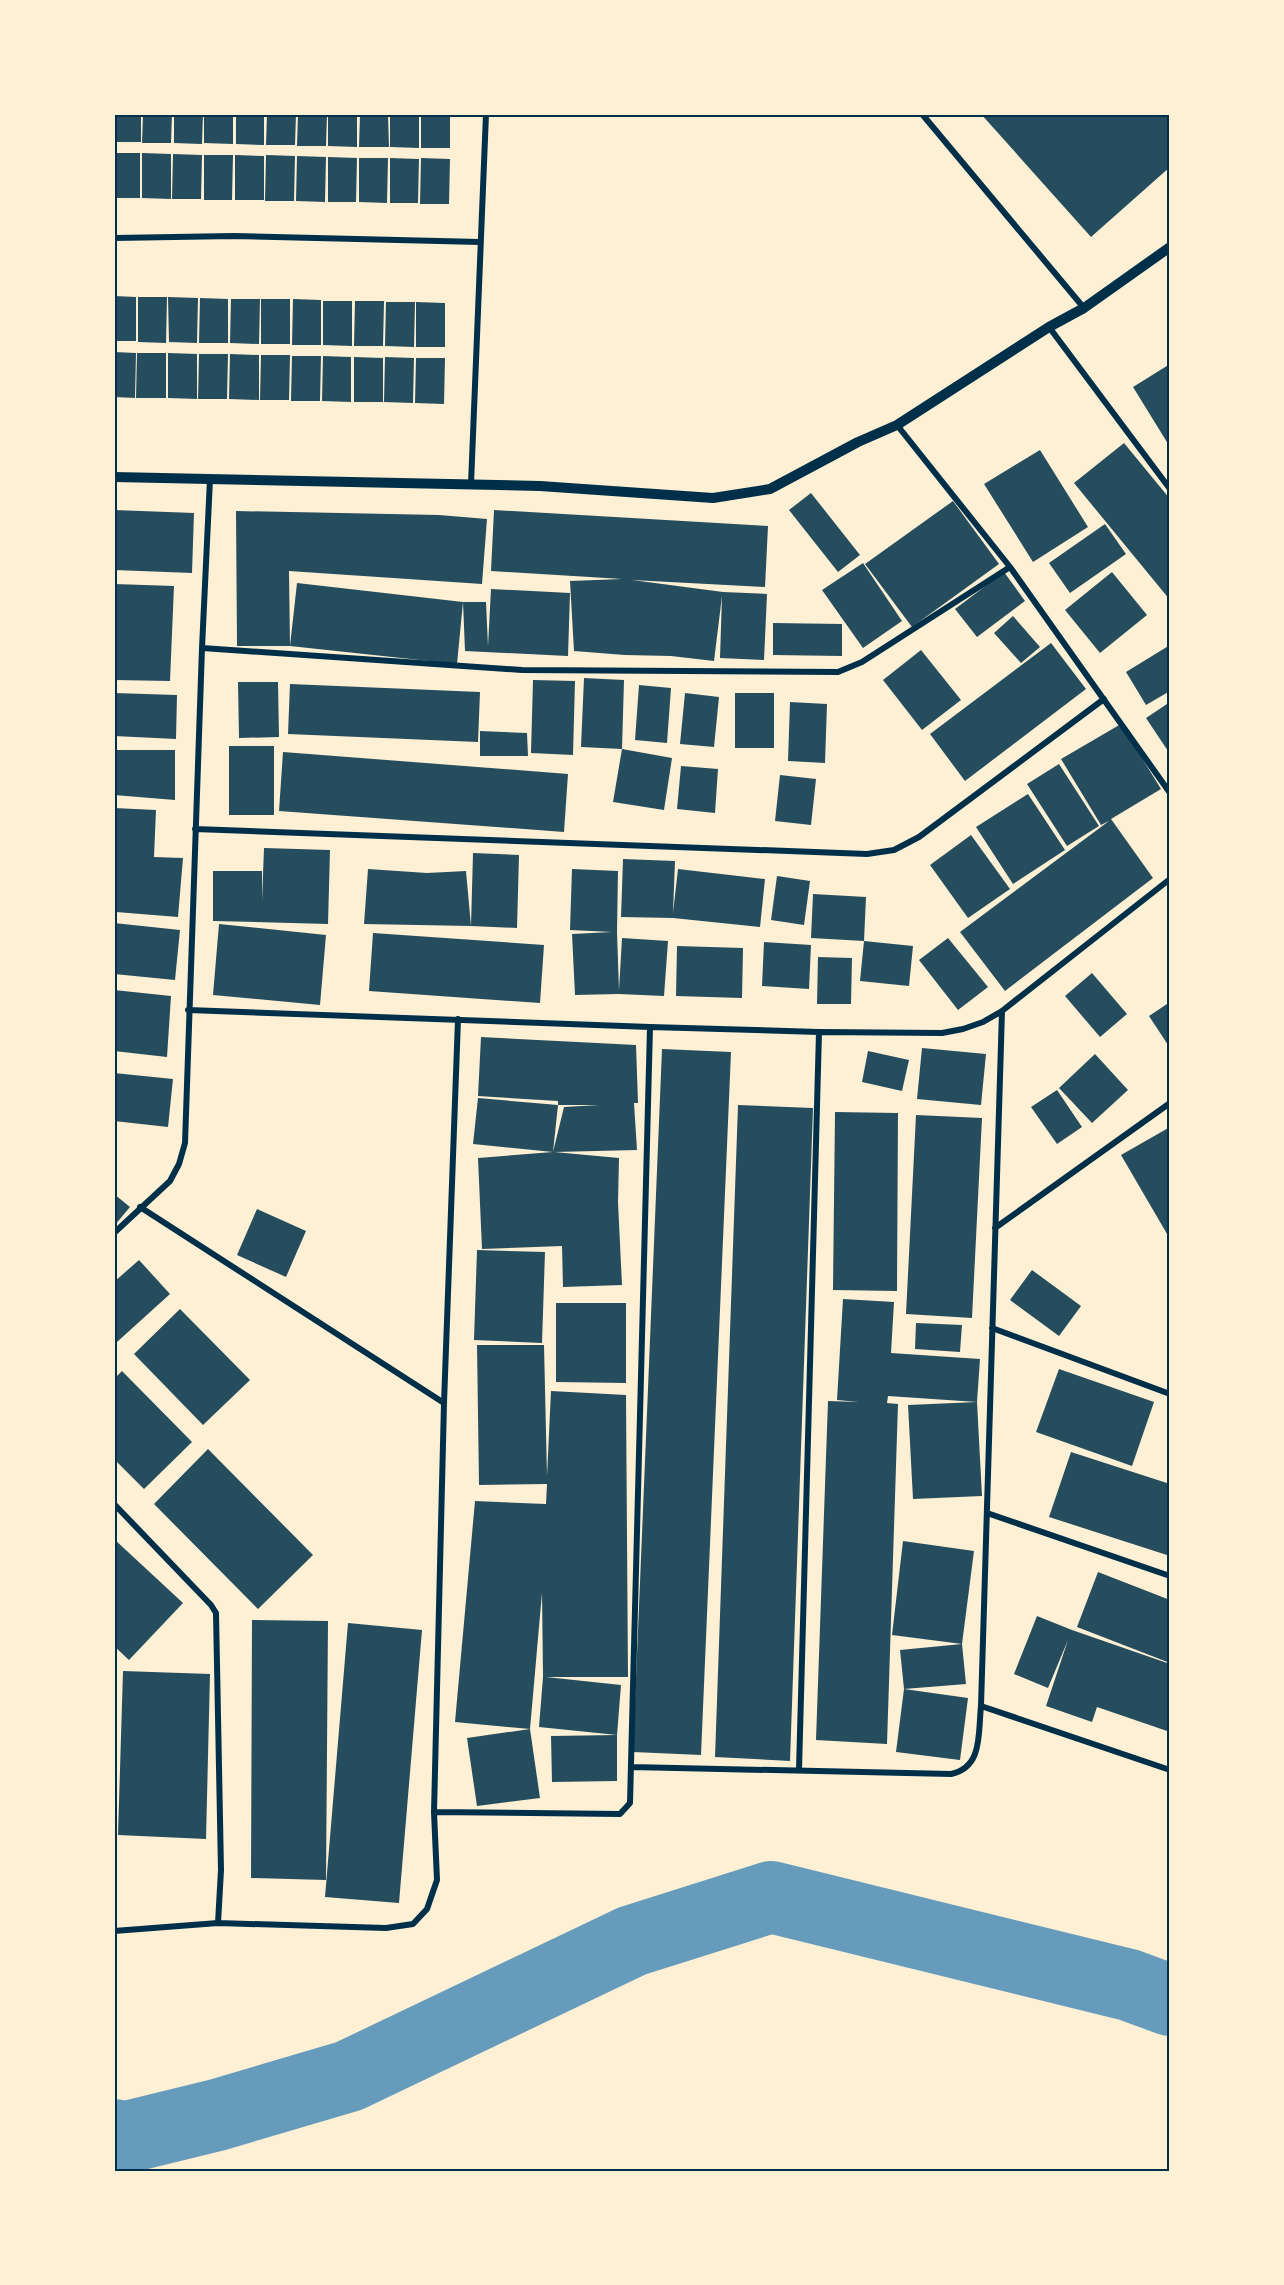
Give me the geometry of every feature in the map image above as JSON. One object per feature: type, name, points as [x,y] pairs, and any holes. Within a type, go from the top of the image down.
[{"type":"street","points":[[471,483],[486,114]]},
{"type":"street","points":[[922,114],[1084,308]]},
{"type":"street","points":[[114,238],[234,236],[480,242]]},
{"type":"street","points":[[114,477],[471,483],[713,498],[770,489],[858,442],[897,425],[1049,327],[1084,308],[1170,247]]},
{"type":"street","points":[[1049,327],[1170,489]]},
{"type":"street","points":[[897,425],[1010,567],[1170,793]]},
{"type":"street","points":[[114,1233],[170,1181],[179,1164],[185,1143],[188,1010],[210,479]]},
{"type":"street","points":[[202,648],[522,669],[838,672],[862,662],[1010,567]]},
{"type":"street","points":[[195,829],[867,854],[894,850],[919,837],[1104,699]]},
{"type":"street","points":[[188,1010],[650,1027],[942,1033],[983,1022],[1002,1011],[1170,879]]},
{"type":"street","points":[[631,1767],[951,1774],[969,1767],[976,1755],[981,1706],[1002,1011]]},
{"type":"street","points":[[114,1931],[218,1923],[386,1928],[413,1924],[427,1909],[437,1880],[434,1812],[444,1403],[458,1019]]},
{"type":"street","points":[[434,1812],[620,1814],[630,1803],[650,1027]]},
{"type":"street","points":[[799,1770],[819,1032]]},
{"type":"street","points":[[995,1228],[1169,1105]]},
{"type":"street","points":[[140,1207],[444,1403]]},
{"type":"street","points":[[992,1328],[1170,1394]]},
{"type":"street","points":[[114,1504],[211,1605],[216,1613],[221,1870],[218,1923]]},
{"type":"street","points":[[987,1513],[1170,1576]]},
{"type":"street","points":[[981,1706],[1170,1770]]},
{"type":"building","points":[[114,114],[141,114],[141,142],[114,142]]},
{"type":"building","points":[[143,114],[172,114],[171,143],[142,143]]},
{"type":"building","points":[[174,114],[203,114],[202,144],[174,143]]},
{"type":"building","points":[[204,114],[233,114],[233,144],[204,143]]},
{"type":"building","points":[[236,114],[264,114],[264,145],[236,144]]},
{"type":"building","points":[[267,114],[296,114],[295,145],[266,145]]},
{"type":"building","points":[[298,114],[327,114],[326,146],[297,146]]},
{"type":"building","points":[[328,114],[357,114],[357,147],[328,146]]},
{"type":"building","points":[[360,114],[388,114],[389,147],[359,147]]},
{"type":"building","points":[[390,114],[419,114],[419,148],[390,147]]},
{"type":"building","points":[[421,114],[450,114],[450,148],[421,148]]},
{"type":"building","points":[[981,114],[1170,114],[1170,167],[1091,237]]},
{"type":"building","points":[[114,153],[140,153],[140,198],[114,198]]},
{"type":"building","points":[[142,153],[171,154],[171,199],[142,198]]},
{"type":"building","points":[[173,154],[202,155],[201,199],[172,199]]},
{"type":"building","points":[[204,155],[233,155],[232,200],[204,200]]},
{"type":"building","points":[[235,155],[264,156],[264,200],[235,200]]},
{"type":"building","points":[[266,155],[295,156],[294,201],[265,201]]},
{"type":"building","points":[[297,156],[326,157],[325,202],[296,201]]},
{"type":"building","points":[[328,157],[357,158],[356,202],[328,202]]},
{"type":"building","points":[[359,158],[388,158],[387,203],[359,202]]},
{"type":"building","points":[[390,158],[419,159],[418,203],[390,203]]},
{"type":"building","points":[[421,158],[450,159],[449,204],[420,204]]},
{"type":"building","points":[[114,296],[136,297],[136,341],[114,341]]},
{"type":"building","points":[[138,297],[167,297],[166,343],[138,342]]},
{"type":"building","points":[[168,297],[198,298],[197,343],[169,342]]},
{"type":"building","points":[[200,298],[228,299],[228,343],[199,343]]},
{"type":"building","points":[[231,299],[260,299],[259,344],[230,343]]},
{"type":"building","points":[[261,299],[290,299],[290,344],[261,344]]},
{"type":"building","points":[[293,299],[321,300],[321,345],[292,345]]},
{"type":"building","points":[[323,301],[352,301],[352,346],[323,345]]},
{"type":"building","points":[[355,301],[384,301],[383,346],[354,346]]},
{"type":"building","points":[[386,302],[415,302],[414,347],[385,346]]},
{"type":"building","points":[[416,302],[445,303],[445,347],[416,347]]},
{"type":"building","points":[[114,352],[136,353],[135,398],[114,397]]},
{"type":"building","points":[[137,353],[166,353],[166,398],[136,398]]},
{"type":"building","points":[[168,353],[197,354],[197,399],[168,398]]},
{"type":"building","points":[[199,354],[228,354],[227,399],[198,399]]},
{"type":"building","points":[[230,354],[259,355],[259,400],[229,399]]},
{"type":"building","points":[[261,355],[290,355],[289,400],[260,400]]},
{"type":"building","points":[[292,356],[321,356],[320,401],[291,401]]},
{"type":"building","points":[[323,356],[351,357],[351,402],[322,401]]},
{"type":"building","points":[[354,357],[383,358],[383,402],[354,402]]},
{"type":"building","points":[[385,357],[414,358],[413,403],[384,402]]},
{"type":"building","points":[[416,358],[445,358],[444,404],[415,403]]},
{"type":"building","points":[[1170,364],[1170,447],[1133,387]]},
{"type":"building","points":[[1124,443],[1170,499],[1170,600],[1074,483]]},
{"type":"building","points":[[1040,450],[1088,527],[1033,562],[984,484]]},
{"type":"building","points":[[811,493],[860,555],[838,572],[789,510]]},
{"type":"building","points":[[953,501],[999,564],[912,627],[865,564]]},
{"type":"building","points":[[114,510],[194,513],[192,573],[114,570]]},
{"type":"building","points":[[494,510],[768,526],[765,587],[632,580],[723,592],[767,594],[764,660],[720,658],[722,596],[714,661],[671,656],[574,651],[570,581],[622,579],[491,571]]},
{"type":"building","points":[[236,511],[439,515],[487,519],[482,584],[289,571],[290,646],[237,646]]},
{"type":"building","points":[[1105,524],[1126,554],[1070,593],[1049,563]]},
{"type":"building","points":[[863,563],[902,621],[863,648],[822,590]]},
{"type":"building","points":[[1004,572],[1025,601],[977,637],[955,609]]},
{"type":"building","points":[[1112,572],[1147,615],[1100,653],[1065,610]]},
{"type":"building","points":[[297,583],[463,602],[457,664],[290,646]]},
{"type":"building","points":[[114,584],[174,586],[170,681],[114,680]]},
{"type":"building","points":[[491,589],[570,593],[568,656],[465,651],[463,602],[486,602],[488,646]]},
{"type":"building","points":[[1013,616],[1040,647],[1021,663],[994,633]]},
{"type":"building","points":[[773,623],[842,624],[842,656],[773,655]]},
{"type":"building","points":[[1051,643],[1086,689],[965,781],[930,734]]},
{"type":"building","points":[[1170,645],[1170,691],[1146,705],[1126,672]]},
{"type":"building","points":[[921,650],[961,700],[922,730],[883,680]]},
{"type":"building","points":[[584,678],[624,680],[622,749],[581,747]]},
{"type":"building","points":[[533,680],[575,681],[573,755],[531,753]]},
{"type":"building","points":[[238,682],[278,682],[279,737],[239,738]]},
{"type":"building","points":[[290,684],[480,692],[478,742],[288,734]]},
{"type":"building","points":[[639,685],[671,688],[667,743],[635,740]]},
{"type":"building","points":[[114,693],[177,695],[176,739],[114,736]]},
{"type":"building","points":[[685,693],[719,697],[714,747],[680,744]]},
{"type":"building","points":[[735,693],[774,693],[774,748],[735,748]]},
{"type":"building","points":[[790,702],[827,704],[825,763],[788,761]]},
{"type":"building","points":[[1170,702],[1170,754],[1146,718]]},
{"type":"building","points":[[1121,724],[1161,789],[1111,819],[1153,878],[1005,991],[960,932],[1109,821],[1101,825],[1061,759]]},
{"type":"building","points":[[480,731],[527,733],[528,756],[480,756]]},
{"type":"building","points":[[229,746],[274,746],[274,815],[229,815]]},
{"type":"building","points":[[622,749],[672,758],[664,810],[613,802]]},
{"type":"building","points":[[114,750],[175,750],[175,800],[114,795]]},
{"type":"building","points":[[283,752],[568,774],[564,832],[279,811]]},
{"type":"building","points":[[1059,764],[1099,826],[1067,846],[1027,784]]},
{"type":"building","points":[[681,766],[718,769],[715,813],[677,809]]},
{"type":"building","points":[[780,775],[816,779],[811,825],[775,821]]},
{"type":"building","points":[[1028,794],[1065,850],[1013,884],[976,827]]},
{"type":"building","points":[[114,808],[156,810],[154,857],[183,858],[178,917],[116,912],[114,909]]},
{"type":"building","points":[[971,835],[1010,889],[968,918],[930,865]]},
{"type":"building","points":[[264,848],[330,850],[328,924],[213,921],[213,871],[262,871],[262,901]]},
{"type":"building","points":[[473,853],[519,855],[517,928],[471,926]]},
{"type":"building","points":[[623,859],[675,861],[673,913],[678,869],[765,879],[760,927],[673,918],[621,917]]},
{"type":"building","points":[[368,869],[427,873],[466,871],[471,926],[364,924]]},
{"type":"building","points":[[572,869],[618,871],[619,990],[622,938],[668,941],[664,996],[575,995],[572,934],[612,932],[570,930]]},
{"type":"building","points":[[777,876],[810,881],[804,925],[771,920]]},
{"type":"building","points":[[813,894],[866,897],[864,941],[811,938]]},
{"type":"building","points":[[114,923],[180,930],[175,980],[114,974]]},
{"type":"building","points":[[219,924],[326,935],[320,1005],[213,995]]},
{"type":"building","points":[[373,933],[544,945],[540,1003],[369,991]]},
{"type":"building","points":[[948,938],[988,987],[958,1010],[919,960]]},
{"type":"building","points":[[864,941],[913,946],[909,986],[860,981]]},
{"type":"building","points":[[764,942],[811,945],[809,989],[762,986]]},
{"type":"building","points":[[677,946],[743,948],[742,998],[676,996]]},
{"type":"building","points":[[818,957],[852,958],[851,1004],[817,1004]]},
{"type":"building","points":[[1092,973],[1127,1014],[1100,1037],[1065,996]]},
{"type":"building","points":[[114,990],[171,996],[167,1057],[114,1051]]},
{"type":"building","points":[[1170,1002],[1170,1048],[1149,1016]]},
{"type":"building","points":[[481,1037],[636,1045],[638,1103],[634,1103],[637,1150],[554,1152],[619,1158],[618,1202],[622,1285],[563,1287],[562,1246],[482,1249],[478,1158],[553,1152],[564,1107],[599,1105],[558,1105],[558,1101],[478,1096]]},
{"type":"building","points":[[922,1048],[986,1054],[981,1105],[917,1099]]},
{"type":"building","points":[[662,1049],[731,1052],[701,1755],[633,1752]]},
{"type":"building","points":[[868,1051],[909,1060],[902,1091],[862,1082]]},
{"type":"building","points":[[1095,1054],[1128,1090],[1092,1123],[1059,1088]]},
{"type":"building","points":[[114,1073],[173,1079],[168,1127],[114,1121]]},
{"type":"building","points":[[1057,1090],[1082,1127],[1057,1144],[1031,1107]]},
{"type":"building","points":[[478,1098],[558,1105],[553,1152],[473,1144]]},
{"type":"building","points":[[738,1105],[813,1108],[790,1761],[715,1757]]},
{"type":"building","points":[[835,1112],[898,1113],[897,1291],[833,1290]]},
{"type":"building","points":[[916,1115],[982,1118],[972,1318],[906,1314]]},
{"type":"building","points":[[1170,1127],[1170,1239],[1121,1155]]},
{"type":"building","points":[[114,1194],[130,1207],[114,1226]]},
{"type":"building","points":[[257,1209],[306,1231],[286,1277],[237,1255]]},
{"type":"building","points":[[477,1250],[545,1252],[542,1343],[474,1340]]},
{"type":"building","points":[[139,1260],[170,1294],[117,1342],[114,1339],[114,1282]]},
{"type":"building","points":[[1032,1270],[1081,1306],[1059,1336],[1010,1300]]},
{"type":"building","points":[[843,1299],[894,1302],[891,1353],[980,1359],[977,1402],[888,1396],[887,1403],[898,1404],[887,1744],[816,1740],[828,1401],[859,1402],[837,1400]]},
{"type":"building","points":[[556,1303],[626,1303],[626,1383],[556,1382]]},
{"type":"building","points":[[180,1309],[250,1380],[203,1425],[134,1354]]},
{"type":"building","points":[[916,1323],[962,1325],[960,1352],[915,1349]]},
{"type":"building","points":[[477,1345],[544,1345],[547,1476],[551,1391],[626,1395],[628,1677],[546,1677],[621,1685],[617,1735],[539,1727],[543,1677],[542,1593],[530,1729],[455,1722],[475,1501],[546,1504],[547,1484],[479,1485]]},
{"type":"building","points":[[1059,1369],[1154,1402],[1132,1466],[1036,1432]]},
{"type":"building","points":[[122,1371],[192,1442],[144,1489],[114,1459],[114,1379]]},
{"type":"building","points":[[977,1402],[982,1496],[913,1499],[908,1405]]},
{"type":"building","points":[[208,1449],[313,1555],[258,1609],[154,1504]]},
{"type":"building","points":[[1071,1452],[1170,1484],[1170,1556],[1049,1517]]},
{"type":"building","points":[[114,1539],[183,1603],[129,1660],[114,1646]]},
{"type":"building","points":[[903,1541],[974,1551],[962,1644],[892,1635]]},
{"type":"building","points":[[1098,1572],[1170,1600],[1170,1663],[1077,1627]]},
{"type":"building","points":[[1037,1616],[1170,1664],[1170,1732],[1097,1707],[1092,1722],[1046,1706],[1068,1640],[1048,1688],[1014,1674]]},
{"type":"building","points":[[252,1620],[328,1621],[326,1880],[251,1878]]},
{"type":"building","points":[[348,1623],[422,1630],[399,1903],[325,1897]]},
{"type":"building","points":[[962,1644],[966,1684],[904,1689],[900,1650]]},
{"type":"building","points":[[123,1671],[210,1674],[206,1839],[118,1835]]},
{"type":"building","points":[[904,1689],[968,1698],[960,1760],[896,1752]]},
{"type":"building","points":[[530,1729],[540,1798],[477,1806],[467,1738]]},
{"type":"building","points":[[617,1735],[617,1781],[552,1782],[551,1736]]},
{"type":"waterway","points":[[114,2135],[127,2137],[217,2115],[349,2076],[632,1941],[771,1897],[1129,1985],[1170,2000]]}]
